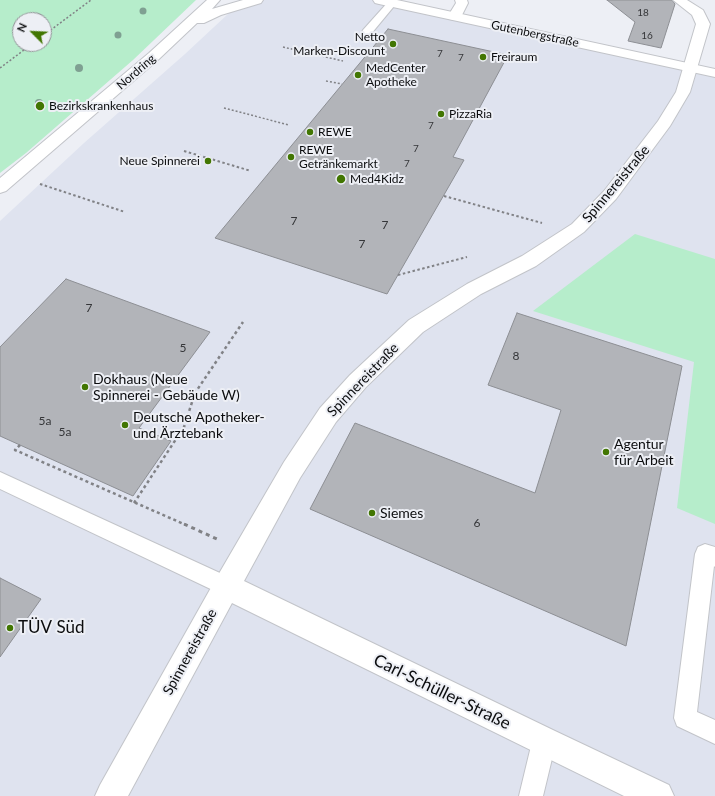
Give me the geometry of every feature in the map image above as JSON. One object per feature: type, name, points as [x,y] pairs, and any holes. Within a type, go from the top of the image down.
[{"type":"street","name":"Nordring","points":[[0,187],[154,56],[188,26],[214,0]]},
{"type":"street","points":[[188,26],[216,12],[257,0]]},
{"type":"street","points":[[455,16],[462,3],[461,0]]},
{"type":"street","points":[[679,0],[698,13],[703,24],[691,68]]},
{"type":"street","name":"Gutenbergstraße","points":[[386,1],[715,73]]},
{"type":"street","name":"Spinnereistraße","points":[[111,796],[226,586],[292,470],[328,415],[358,381],[416,326],[474,290],[529,261],[574,231],[610,194],[665,123],[683,92],[691,68]]},
{"type":"street","name":"Carl-Schüller-Straße","points":[[226,586],[544,742],[658,796]]},
{"type":"lane","points":[[367,32],[386,1]]},
{"type":"lane","points":[[0,480],[226,586]]},
{"type":"lane","points":[[715,557],[706,554],[685,718],[715,732]]},
{"type":"lane","points":[[532,796],[544,742]]},
{"type":"path","points":[[52,29],[91,0]]},
{"type":"path","points":[[283,47],[343,61]]},
{"type":"path","points":[[0,68],[21,52]]},
{"type":"path","points":[[326,81],[342,84]]},
{"type":"path","points":[[224,108],[289,125]]},
{"type":"path","points":[[184,151],[251,171]]},
{"type":"path","points":[[33,181],[125,212]]},
{"type":"path","points":[[444,196],[574,231]]},
{"type":"path","points":[[398,275],[467,257]]},
{"type":"path","points":[[134,503],[184,427],[195,393],[243,322]]},
{"type":"path","points":[[20,445],[15,450],[246,552]]},
{"type":"shaded area","points":[[243,0],[377,0],[715,73],[715,796],[0,796],[0,221]]},
{"type":"green space","name":"Bezirkskrankenhaus","points":[[0,0],[196,0],[133,60],[26,153],[0,173]]},
{"type":"green space","points":[[635,234],[715,259],[715,524],[677,508],[694,362],[533,311]]},
{"type":"building","points":[[607,0],[672,0],[675,4],[661,48],[628,41],[635,22]]},
{"type":"building","points":[[388,29],[508,55],[453,157],[464,160],[387,294],[215,238]]},
{"type":"building","name":"Dokhaus (Neue Spinnerei - Gebäude W)","points":[[66,279],[210,332],[139,428],[171,441],[133,496],[0,436],[0,347]]},
{"type":"building","points":[[517,313],[682,366],[626,646],[310,509],[355,423],[535,493],[561,410],[488,385]]},
{"type":"building","name":"TÜV Süd","points":[[0,578],[41,599],[0,657]]},
{"type":"place","name":"Netto Marken-Discount","points":[[393,44]]},
{"type":"place","name":"Freiraum","points":[[483,57]]},
{"type":"place","name":"MedCenter Apotheke","points":[[358,75]]},
{"type":"place","name":"Bezirkskrankenhaus","points":[[40,106]]},
{"type":"place","name":"PizzaRia","points":[[441,114]]},
{"type":"place","name":"REWE","points":[[310,132]]},
{"type":"place","name":"REWE Getränkemarkt","points":[[291,157]]},
{"type":"place","name":"Neue Spinnerei","points":[[208,161]]},
{"type":"place","name":"Med4Kidz","points":[[341,179]]},
{"type":"place","name":"Dokhaus (Neue Spinnerei - Gebäude W)","points":[[85,387]]},
{"type":"place","name":"Deutsche Apotheker- und Ärztebank","points":[[125,425]]},
{"type":"place","name":"Agentur für Arbeit","points":[[606,452]]},
{"type":"place","name":"Siemes","points":[[372,513]]},
{"type":"place","name":"TÜV Süd","points":[[10,628]]}]
